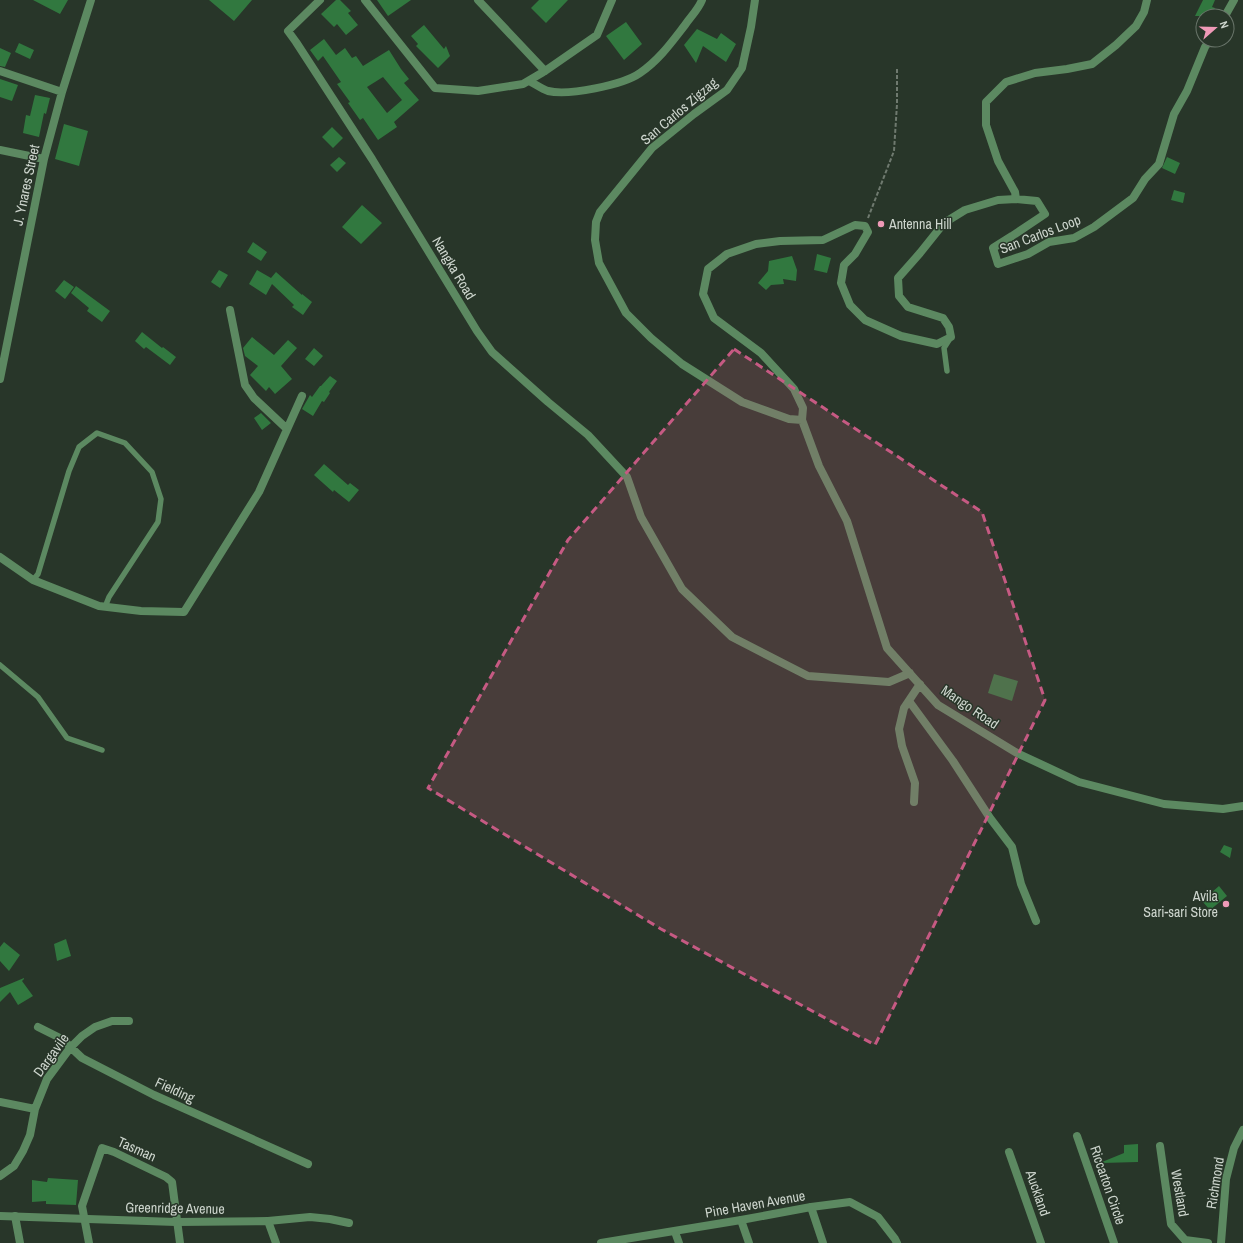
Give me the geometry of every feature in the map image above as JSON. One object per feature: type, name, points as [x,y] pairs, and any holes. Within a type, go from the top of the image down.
[{"type":"street","name":"J. Ynares Street","points":[[0,379],[44,159],[62,92],[91,0]]},
{"type":"street","name":"Nangka Road","points":[[320,0],[288,31],[372,159],[477,331],[492,352],[588,435],[627,477],[641,517],[682,589],[732,637],[808,676],[888,682],[910,673]]},
{"type":"street","points":[[365,0],[435,88],[478,92],[523,84],[545,71],[597,35],[612,0]]},
{"type":"street","points":[[478,0],[545,71]]},
{"type":"street","points":[[529,81],[548,90],[567,92],[593,89],[617,83],[639,74],[665,51],[698,9],[702,0]]},
{"type":"street","name":"San Carlos Zigzag","points":[[755,0],[750,34],[742,68],[727,90],[694,114],[652,148],[600,212],[596,222],[595,240],[599,263],[626,313],[651,338],[682,364],[742,402],[789,419],[802,420]]},
{"type":"street","points":[[802,420],[803,408],[794,389],[761,353],[714,318],[703,294],[708,269],[727,254],[756,244],[780,241],[823,240],[855,225],[865,226],[868,232],[855,254],[844,265],[840,283],[850,305],[865,320],[901,336],[937,344],[951,337],[949,327],[943,318],[908,307],[899,296],[898,278],[944,223],[964,210],[998,200],[1016,199],[1015,192],[998,161],[986,125],[986,102],[1006,82],[1035,73],[1092,64],[1116,45],[1136,26],[1144,12],[1147,0]]},
{"type":"street","name":"San Carlos Loop","points":[[1016,199],[1037,202],[1045,214],[993,248],[998,264],[1028,254],[1049,242],[1074,238],[1094,227],[1133,198],[1145,179],[1159,164],[1174,114],[1186,91],[1205,48]]},
{"type":"street","points":[[0,70],[62,92]]},
{"type":"street","points":[[0,150],[44,159]]},
{"type":"street","points":[[230,310],[245,385],[254,398],[287,428]]},
{"type":"street","points":[[0,557],[33,580],[99,606],[141,611],[184,612],[259,492],[302,396]]},
{"type":"street","name":"Mango Road","points":[[802,420],[819,466],[847,521],[887,648],[938,705],[1011,750],[1078,782],[1164,804],[1223,809],[1243,806]]},
{"type":"street","points":[[914,802],[915,783],[902,746],[899,729],[904,708],[920,684]]},
{"type":"street","points":[[909,701],[953,761],[990,818],[1012,848],[1020,884],[1036,922]]},
{"type":"street","name":"Dargavile","points":[[0,1176],[14,1166],[24,1151],[30,1134],[35,1109],[47,1079],[70,1048],[82,1036],[95,1027],[112,1021],[129,1021]]},
{"type":"street","name":"Fielding","points":[[38,1027],[62,1039],[82,1058],[154,1095],[308,1164]]},
{"type":"street","points":[[0,1102],[35,1109]]},
{"type":"street","name":"Richmond","points":[[1221,1243],[1226,1179],[1234,1148],[1243,1130]]},
{"type":"street","name":"Riccarton Circle","points":[[1077,1136],[1114,1243]]},
{"type":"street","name":"Westland","points":[[1160,1146],[1171,1224],[1185,1240],[1208,1243]]},
{"type":"street","name":"Tasman","points":[[89,1243],[82,1206],[102,1148],[166,1176],[172,1182],[176,1222],[180,1243]]},
{"type":"street","name":"Auckland","points":[[1009,1152],[1041,1243]]},
{"type":"street","name":"Pine Haven Avenue","points":[[603,1243],[675,1232],[811,1207],[850,1202],[878,1217],[897,1243]]},
{"type":"street","points":[[811,1207],[823,1243]]},
{"type":"street","name":"Greenridge Avenue","points":[[0,1216],[176,1222],[268,1221],[310,1218],[330,1219],[349,1223]]},
{"type":"street","points":[[15,1216],[20,1243]]},
{"type":"street","points":[[741,1220],[749,1243]]},
{"type":"street","points":[[268,1221],[276,1243]]},
{"type":"street","points":[[675,1232],[679,1243]]},
{"type":"lane","points":[[947,370],[944,348],[951,337]]},
{"type":"lane","points":[[33,580],[38,574],[69,471],[79,447],[97,433],[125,443],[152,472],[161,499],[158,522],[105,607]]},
{"type":"lane","points":[[0,665],[38,697],[67,738],[102,750]]},
{"type":"path","points":[[865,226],[894,151],[897,104],[897,68]]},
{"type":"highlighted area","points":[[734,349],[982,512],[1045,700],[875,1045],[661,929],[428,788],[568,540]]},
{"type":"building","points":[[33,0],[68,0],[60,14]]},
{"type":"building","points":[[209,0],[252,0],[234,21]]},
{"type":"building","points":[[336,0],[340,0],[351,11],[348,13],[358,25],[346,35],[337,24],[334,27],[321,14]]},
{"type":"building","points":[[377,0],[411,0],[388,16]]},
{"type":"building","points":[[539,0],[568,0],[546,23],[531,8]]},
{"type":"building","points":[[1203,0],[1215,0],[1212,7],[1215,8],[1199,8]]},
{"type":"building","points":[[626,22],[642,44],[624,60],[606,36]]},
{"type":"building","points":[[424,25],[444,49],[446,46],[450,56],[438,68],[416,46],[418,44],[411,36]]},
{"type":"building","points":[[697,29],[717,39],[721,33],[736,44],[726,62],[703,46],[696,63],[684,45]]},
{"type":"building","points":[[324,39],[336,55],[345,48],[352,58],[356,56],[363,66],[389,50],[409,79],[404,83],[419,100],[394,122],[397,127],[378,140],[363,118],[360,120],[348,103],[350,102],[337,84],[341,82],[323,56],[318,61],[310,50]],"holes":[[[383,77],[402,100],[387,113],[367,87]]]},
{"type":"building","points":[[19,43],[34,50],[30,59],[15,52]]},
{"type":"building","points":[[0,48],[11,53],[5,67],[0,66]]},
{"type":"building","points":[[0,79],[18,85],[12,101],[0,97]]},
{"type":"building","points":[[35,95],[50,98],[46,114],[44,113],[39,137],[23,133],[26,115],[30,116]]},
{"type":"building","points":[[64,124],[88,131],[79,166],[55,159]]},
{"type":"building","points":[[332,127],[343,138],[333,148],[322,137]]},
{"type":"building","points":[[339,157],[346,163],[337,172],[330,165]]},
{"type":"building","points":[[1167,157],[1180,163],[1175,174],[1162,168]]},
{"type":"building","points":[[1174,190],[1185,193],[1183,203],[1171,200]]},
{"type":"building","points":[[362,205],[382,223],[361,244],[342,227]]},
{"type":"building","points":[[253,242],[267,252],[261,261],[247,252]]},
{"type":"building","points":[[817,254],[831,258],[827,273],[814,270]]},
{"type":"building","points":[[792,256],[797,270],[796,281],[783,279],[784,284],[771,285],[766,290],[758,283],[768,271],[769,261]]},
{"type":"building","points":[[219,270],[228,275],[220,288],[211,282]]},
{"type":"building","points":[[257,270],[271,278],[276,272],[312,302],[303,315],[292,307],[294,305],[272,284],[266,295],[249,284]]},
{"type":"building","points":[[64,280],[74,287],[65,299],[55,291]]},
{"type":"building","points":[[76,286],[110,311],[102,322],[87,311],[89,308],[71,293]]},
{"type":"building","points":[[142,332],[176,357],[170,365],[146,347],[144,349],[135,341]]},
{"type":"building","points":[[252,337],[274,355],[288,340],[297,348],[281,366],[292,379],[275,394],[269,387],[266,391],[250,375],[258,366],[245,356],[243,348]]},
{"type":"building","points":[[314,348],[323,356],[314,366],[305,359]]},
{"type":"building","points":[[330,376],[337,381],[313,416],[302,409],[310,395],[312,397]]},
{"type":"building","points":[[261,413],[271,423],[262,430],[254,418]]},
{"type":"building","points":[[324,464],[348,485],[350,483],[359,490],[349,502],[334,490],[333,492],[314,475]]},
{"type":"building","points":[[994,674],[1018,681],[1012,701],[988,693]]},
{"type":"building","points":[[1224,845],[1232,848],[1230,858],[1220,852]]},
{"type":"building","points":[[1219,886],[1227,896],[1210,910],[1202,901]]},
{"type":"building","points":[[66,939],[71,956],[57,961],[54,944]]},
{"type":"building","points":[[4,942],[20,955],[9,971],[0,961],[0,947]]},
{"type":"building","points":[[24,978],[22,981],[33,996],[18,1005],[10,992],[0,1002],[0,988]]},
{"type":"building","points":[[1138,1144],[1138,1162],[1102,1163],[1124,1153],[1124,1145]]},
{"type":"building","points":[[48,1178],[78,1180],[76,1205],[46,1204],[46,1201],[32,1202],[32,1180],[47,1182]]},
{"type":"place","name":"Antenna Hill","points":[[881,224]]},
{"type":"place","name":"Avila Sari-sari Store","points":[[1226,904]]}]
